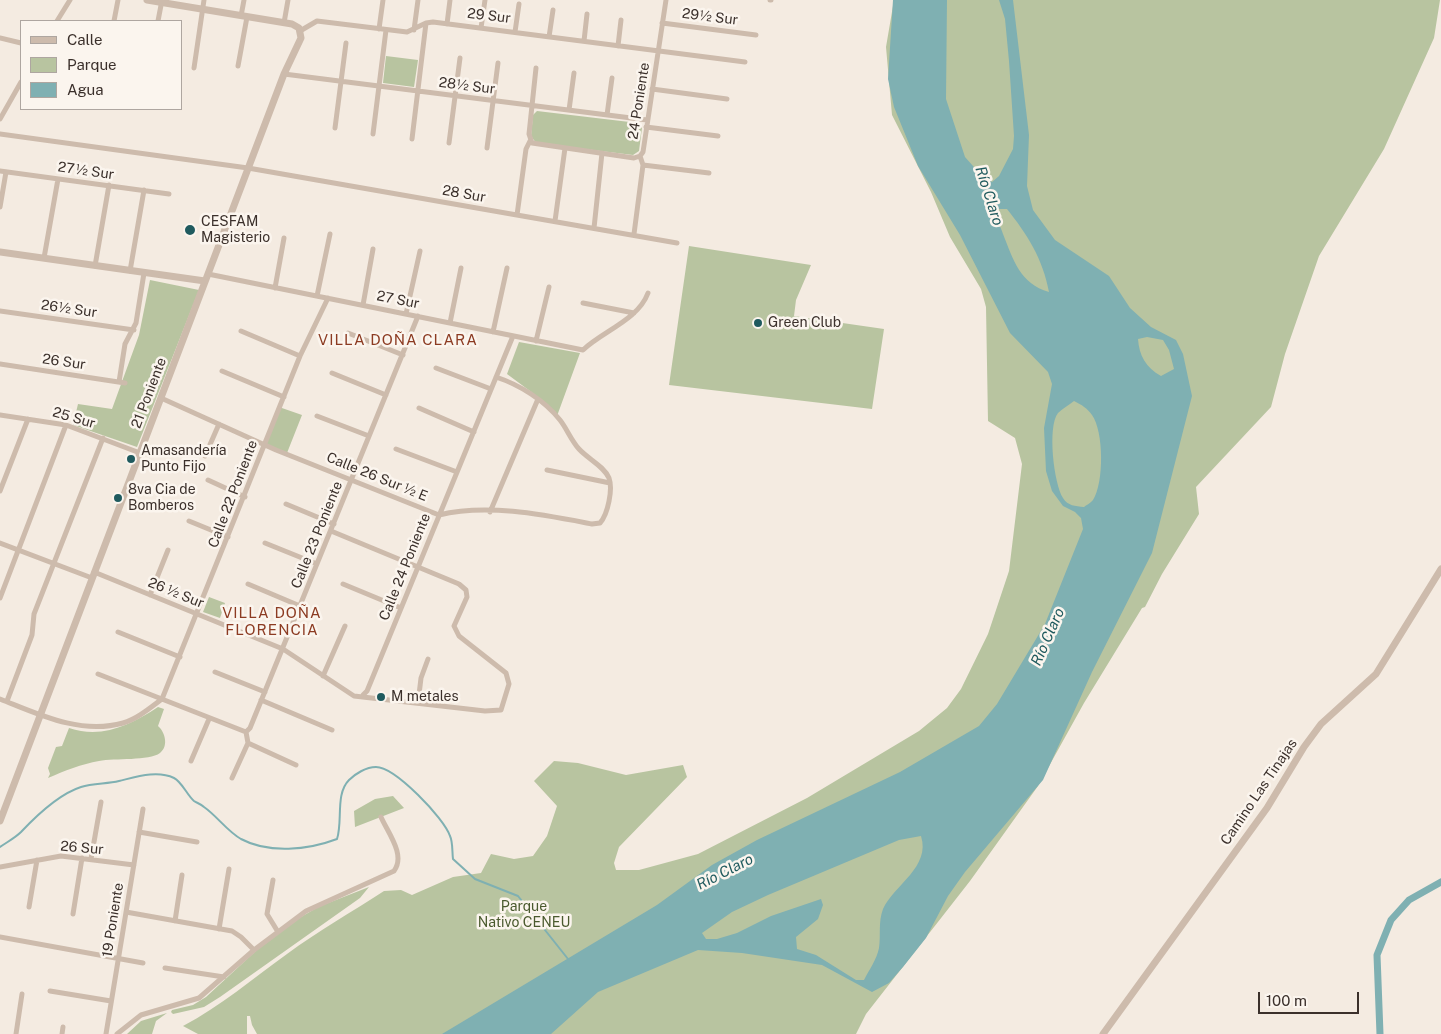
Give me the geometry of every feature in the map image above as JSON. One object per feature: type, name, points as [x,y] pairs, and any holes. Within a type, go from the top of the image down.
[{"type":"street","points":[[58,20],[70,0]]},
{"type":"street","points":[[114,20],[118,0]]},
{"type":"street","points":[[147,0],[284,23],[294,25],[300,30],[317,21],[404,32],[414,30],[426,23]]},
{"type":"street","points":[[194,68],[204,0]]},
{"type":"street","points":[[238,66],[244,0]]},
{"type":"street","points":[[284,23],[288,0]]},
{"type":"street","points":[[379,29],[382,0]]},
{"type":"street","points":[[414,30],[418,0]]},
{"type":"street","points":[[447,24],[450,0]]},
{"type":"street","points":[[481,28],[485,0]]},
{"type":"street","name":"24 Poniente","points":[[634,234],[642,165],[640,156],[666,0]]},
{"type":"street","points":[[158,20],[161,1]]},
{"type":"street","points":[[515,32],[519,4]]},
{"type":"street","points":[[549,37],[553,10]]},
{"type":"street","points":[[584,41],[587,14]]},
{"type":"street","points":[[618,46],[622,20]]},
{"type":"street","points":[[412,139],[426,23]]},
{"type":"street","name":"29 Sur","points":[[426,23],[515,32],[745,62]]},
{"type":"street","name":"29½ Sur","points":[[662,23],[756,34]]},
{"type":"street","name":"21 Poniente","points":[[0,821],[3,808],[40,716],[284,74],[301,38],[300,30]]},
{"type":"street","points":[[373,134],[386,30]]},
{"type":"street","points":[[0,38],[20,43]]},
{"type":"street","points":[[335,128],[346,43]]},
{"type":"street","points":[[449,143],[460,58]]},
{"type":"street","points":[[487,148],[498,63]]},
{"type":"street","points":[[517,215],[526,149],[530,141],[536,68]]},
{"type":"street","points":[[569,110],[574,73]]},
{"type":"street","name":"28½ Sur","points":[[284,74],[646,120]]},
{"type":"street","points":[[607,115],[612,78]]},
{"type":"street","points":[[0,119],[20,84]]},
{"type":"street","points":[[652,90],[727,99]]},
{"type":"street","points":[[646,127],[718,136]]},
{"type":"street","name":"28 Sur","points":[[0,134],[248,168],[555,220],[677,243]]},
{"type":"street","points":[[530,141],[536,145],[640,156]]},
{"type":"street","points":[[555,220],[565,148]]},
{"type":"street","points":[[594,228],[602,153]]},
{"type":"street","points":[[642,165],[709,173]]},
{"type":"street","points":[[0,207],[3,171]]},
{"type":"street","name":"27½ Sur","points":[[3,171],[169,194]]},
{"type":"street","points":[[44,258],[58,179]]},
{"type":"street","points":[[95,266],[109,185]]},
{"type":"street","points":[[130,271],[144,190]]},
{"type":"street","points":[[317,296],[330,234]]},
{"type":"street","points":[[275,288],[284,238]]},
{"type":"street","points":[[363,305],[373,250]]},
{"type":"street","points":[[406,314],[420,251]]},
{"type":"street","name":"27 Sur","points":[[0,252],[144,273],[206,278],[275,288],[583,350],[634,313]]},
{"type":"street","points":[[450,323],[461,268]]},
{"type":"street","points":[[492,332],[507,268]]},
{"type":"street","points":[[134,330],[144,273]]},
{"type":"street","points":[[536,341],[549,287]]},
{"type":"street","points":[[583,303],[634,313],[644,303],[648,293]]},
{"type":"street","name":"Calle 22 Poniente","points":[[162,699],[245,497],[300,356],[328,298]]},
{"type":"street","name":"26½ Sur","points":[[0,311],[134,330]]},
{"type":"street","name":"Calle 23 Poniente","points":[[246,732],[250,728],[262,700],[418,316]]},
{"type":"street","name":"26 Sur","points":[[0,364],[122,382],[125,344],[134,330]]},
{"type":"street","points":[[241,331],[300,356]]},
{"type":"street","points":[[348,333],[403,355]]},
{"type":"street","name":"Calle 24 Poniente","points":[[363,695],[367,691],[513,336]]},
{"type":"street","points":[[436,368],[491,390]]},
{"type":"street","points":[[222,371],[284,397]]},
{"type":"street","points":[[332,373],[386,395]]},
{"type":"street","points":[[496,377],[519,387],[538,399],[559,419],[579,449],[609,480]]},
{"type":"street","name":"Calle 26 Sur ½ E","points":[[160,398],[265,445],[439,514],[462,511],[538,514],[596,524],[605,516],[609,480]]},
{"type":"street","points":[[490,512],[538,399]]},
{"type":"street","points":[[418,408],[474,432]]},
{"type":"street","name":"25 Sur","points":[[0,415],[66,425],[140,453]]},
{"type":"street","points":[[317,416],[369,436]]},
{"type":"street","points":[[0,491],[28,419]]},
{"type":"street","points":[[205,456],[219,424]]},
{"type":"street","points":[[0,598],[66,425]]},
{"type":"street","points":[[7,701],[32,635],[34,614],[103,438]]},
{"type":"street","points":[[396,449],[457,472]]},
{"type":"street","points":[[546,470],[609,480]]},
{"type":"street","points":[[208,480],[245,497]]},
{"type":"street","points":[[286,504],[334,524]]},
{"type":"street","points":[[189,521],[228,538]]},
{"type":"street","points":[[331,531],[418,568]]},
{"type":"street","name":"26 ½ Sur","points":[[0,543],[54,564],[93,575],[150,595],[283,649],[354,696],[363,695],[485,712],[501,710],[509,684],[506,673],[459,636],[454,626],[467,597],[466,590],[459,584],[418,568]]},
{"type":"street","points":[[265,543],[317,564]]},
{"type":"street","points":[[150,595],[168,550]]},
{"type":"street","name":"Camino Las Tinajas","points":[[1103,1034],[1267,808],[1304,746],[1321,724],[1376,674],[1441,569]]},
{"type":"street","points":[[248,584],[300,606]]},
{"type":"street","points":[[343,584],[401,608]]},
{"type":"street","points":[[323,676],[345,626]]},
{"type":"street","points":[[118,632],[180,657]]},
{"type":"street","points":[[418,703],[421,678],[428,659]]},
{"type":"street","points":[[215,672],[265,692]]},
{"type":"street","points":[[98,674],[246,732],[248,743],[232,778]]},
{"type":"street","points":[[0,699],[40,716],[71,724],[115,725],[133,720],[162,699]]},
{"type":"street","points":[[262,700],[332,730]]},
{"type":"street","points":[[191,761],[209,719]]},
{"type":"street","points":[[248,743],[296,765]]},
{"type":"street","points":[[91,859],[101,802]]},
{"type":"street","name":"19 Poniente","points":[[106,1034],[143,809]]},
{"type":"street","points":[[117,1034],[142,1016],[199,998],[254,950],[310,908],[386,876],[396,868],[399,857],[381,817]]},
{"type":"street","points":[[139,832],[197,842]]},
{"type":"street","name":"26 Sur","points":[[0,867],[61,856],[134,865]]},
{"type":"street","points":[[73,914],[82,858]]},
{"type":"street","points":[[29,907],[37,860]]},
{"type":"street","points":[[220,929],[229,869]]},
{"type":"street","points":[[175,921],[182,875]]},
{"type":"street","points":[[272,880],[267,914],[278,932]]},
{"type":"street","points":[[126,912],[237,933],[254,950]]},
{"type":"street","points":[[0,937],[143,963]]},
{"type":"street","points":[[165,968],[224,977]]},
{"type":"street","points":[[50,991],[111,1000]]},
{"type":"street","points":[[16,1034],[22,994]]},
{"type":"street","points":[[62,1034],[64,1027]]},
{"type":"green space","name":"Parque Nativo CENEU","points":[[894,0],[1440,0],[1434,38],[1384,149],[1319,256],[1285,354],[1271,407],[1196,487],[1199,514],[1162,574],[1145,607],[1142,608],[1084,703],[1038,786],[970,881],[866,1014],[856,1034],[257,1034],[250,1016],[247,1016],[247,1034],[198,1034],[183,1026],[223,1001],[311,937],[384,891],[401,890],[412,895],[453,877],[481,873],[491,854],[514,859],[533,856],[547,836],[557,806],[534,781],[554,761],[578,763],[626,775],[683,765],[687,777],[619,847],[614,863],[616,870],[639,870],[698,854],[807,798],[919,731],[947,708],[961,689],[988,634],[1009,571],[1022,464],[1015,438],[988,421],[986,307],[981,289],[950,237],[931,192],[892,115],[886,47]]},
{"type":"green space","points":[[386,56],[418,60],[414,87],[383,83]]},
{"type":"green space","points":[[537,111],[638,123],[642,128],[639,151],[633,155],[536,143],[531,136],[533,115]]},
{"type":"green space","name":"Green Club","points":[[689,246],[811,265],[796,300],[794,316],[884,329],[872,409],[669,385]]},
{"type":"green space","points":[[150,280],[199,290],[137,447],[73,425],[78,404],[112,409],[139,335]]},
{"type":"green space","points":[[519,342],[580,353],[557,416],[534,394],[507,374]]},
{"type":"green space","points":[[279,407],[302,415],[287,453],[266,445]]},
{"type":"green space","points":[[209,597],[225,603],[220,618],[203,612]]},
{"type":"green space","points":[[158,707],[164,709],[158,726],[163,732],[165,739],[163,750],[160,753],[148,757],[93,762],[48,778],[50,774],[48,768],[56,747],[62,746],[69,728],[93,732],[105,731],[127,724]]},
{"type":"green space","points":[[393,796],[404,808],[355,827],[354,811],[375,799]]},
{"type":"green space","points":[[369,887],[360,898],[220,997],[204,1007],[173,1014],[171,1012],[172,1010],[193,1005],[206,997],[259,948],[301,917],[318,907]]},
{"type":"green space","points":[[167,1013],[156,1021],[152,1034],[127,1034],[141,1021]]},
{"type":"water","name":"Río Claro","points":[[893,0],[947,0],[946,99],[965,157],[981,175],[992,182],[999,176],[1013,149],[1014,136],[1009,61],[1005,19],[999,0],[1013,0],[1029,135],[1027,186],[1033,210],[1055,240],[1109,276],[1130,308],[1151,327],[1176,340],[1183,354],[1192,396],[1152,553],[1092,672],[1043,780],[965,872],[948,896],[926,938],[889,983],[872,992],[822,965],[742,953],[698,950],[598,992],[551,1034],[442,1034],[657,905],[712,865],[757,840],[900,772],[979,726],[997,704],[1045,624],[1083,529],[1081,518],[1075,512],[1063,506],[1052,491],[1046,471],[1044,428],[1052,384],[1048,372],[1010,333],[960,235],[918,166],[894,107],[888,79]],"holes":[[[998,209],[1007,209],[1021,228],[1033,247],[1043,269],[1049,292],[1039,288],[1024,277],[1010,252],[997,216]],[[1147,337],[1163,340],[1169,350],[1174,369],[1161,376],[1151,369],[1142,356],[1138,339]],[[1074,401],[1082,405],[1092,415],[1099,433],[1101,470],[1097,492],[1092,501],[1084,507],[1075,506],[1065,501],[1057,481],[1052,442],[1055,420],[1058,413]],[[921,836],[923,847],[921,857],[910,875],[888,900],[883,909],[878,952],[864,980],[856,980],[816,955],[797,949],[796,937],[818,919],[823,905],[821,899],[771,916],[737,933],[717,939],[706,939],[702,933],[732,912],[768,895],[899,840]]]},
{"type":"waterway","points":[[0,847],[19,834],[49,806],[73,790],[154,774],[177,780],[194,801],[202,805],[231,832],[252,844],[289,849],[314,846],[337,839],[342,793],[345,786],[358,773],[368,768],[376,767],[395,775],[429,806],[446,828],[451,838],[453,859],[475,879],[518,896],[568,959]]},
{"type":"waterway","points":[[1380,1034],[1377,955],[1391,920],[1409,900],[1441,882]]},
{"type":"place","name":"CESFAM Magisterio","points":[[190,230]]},
{"type":"place","name":"Green Club","points":[[758,323]]},
{"type":"place","name":"Amasandería Punto Fijo","points":[[131,459]]},
{"type":"place","name":"8va Cia de Bomberos","points":[[118,498]]},
{"type":"place","name":"M metales","points":[[381,697]]},
{"type":"district","name":"VILLA DOÑA CLARA","points":[[398,340]]},
{"type":"district","name":"VILLA DOÑA FLORENCIA","points":[[272,622]]}]
